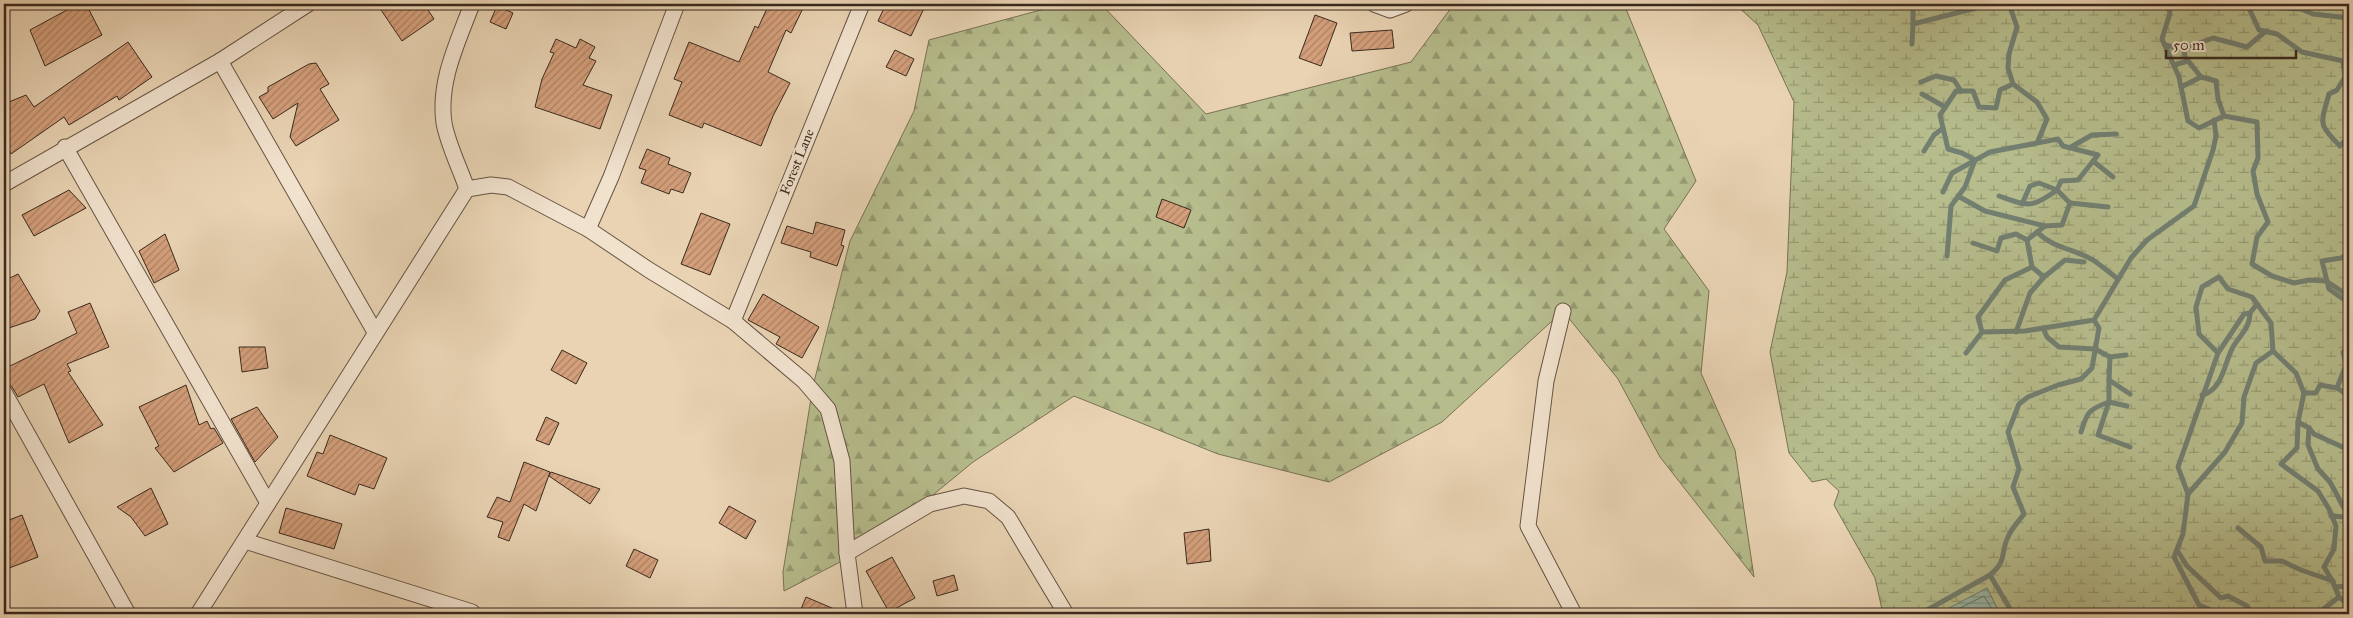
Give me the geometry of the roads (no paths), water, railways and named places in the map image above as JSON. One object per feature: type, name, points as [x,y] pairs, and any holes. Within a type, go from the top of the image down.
[{"type":"street","points":[[4,184],[65,147],[220,61],[308,4]]},
{"type":"street","points":[[467,189],[444,124],[443,99],[448,68],[472,4]]},
{"type":"street","points":[[588,229],[611,177],[677,4]]},
{"type":"street","name":"Forest Lane","points":[[733,321],[862,4]]},
{"type":"street","points":[[1374,4],[1390,10],[1406,4]]},
{"type":"street","points":[[220,61],[374,332]]},
{"type":"street","points":[[65,147],[268,504]]},
{"type":"street","points":[[198,614],[374,332],[467,189],[491,185],[508,187],[588,229],[649,270],[733,321],[804,381],[828,409],[842,461],[847,553],[855,614]]},
{"type":"street","points":[[1563,311],[1546,381],[1528,526],[1574,614]]},
{"type":"street","points":[[4,392],[128,614]]},
{"type":"street","points":[[847,553],[930,504],[964,496],[989,501],[1008,517],[1066,614]]},
{"type":"street","points":[[245,541],[472,612]]},
{"type":"water","points":[[1987,588],[2000,614],[1953,614],[1949,608]]},
{"type":"waterway","points":[[1913,4],[1913,24]]},
{"type":"waterway","points":[[1912,44],[1913,24],[1992,4]]},
{"type":"waterway","points":[[2009,4],[2017,27],[2009,54],[2008,68],[2013,84],[2037,102],[2047,119],[2038,141]]},
{"type":"waterway","points":[[2168,4],[2170,13],[2162,39],[2179,77],[2188,121],[2199,128],[2224,116]]},
{"type":"waterway","points":[[2235,4],[2248,6],[2259,30],[2277,34],[2302,52],[2343,61],[2345,77],[2349,81]]},
{"type":"waterway","points":[[2248,6],[2301,9],[2313,14],[2349,18]]},
{"type":"waterway","points":[[2165,45],[2184,49],[2213,38],[2247,47],[2266,31]]},
{"type":"waterway","points":[[2184,49],[2185,57],[2201,77],[2216,81],[2218,99],[2224,116],[2257,122],[2258,158],[2253,171],[2257,194],[2268,222],[2257,237],[2252,264],[2272,276],[2294,283],[2309,280],[2326,281],[2349,296]]},
{"type":"waterway","points":[[2174,65],[2188,61]]},
{"type":"waterway","points":[[1921,82],[1936,76],[1954,80],[1961,91]]},
{"type":"waterway","points":[[2181,87],[2201,77]]},
{"type":"waterway","points":[[2345,77],[2337,90],[2329,94],[2323,123],[2327,132],[2340,146],[2349,136]]},
{"type":"waterway","points":[[1947,256],[1951,206],[1965,187],[1975,160],[1962,153],[1948,149],[1940,115],[1956,91],[1973,91],[1979,107],[1996,108],[2000,90],[2013,84]]},
{"type":"waterway","points":[[1922,94],[1945,107]]},
{"type":"waterway","points":[[1982,332],[2025,331],[2094,320],[2131,258],[2147,240],[2194,206],[2213,150],[2216,136],[2214,120]]},
{"type":"waterway","points":[[1924,151],[1934,135],[1943,128]]},
{"type":"waterway","points":[[2071,147],[2092,135],[2116,134]]},
{"type":"waterway","points":[[1943,192],[1952,173],[1990,152],[2058,139],[2063,146],[2098,155],[2078,180],[2061,181],[2057,190],[2070,203],[2062,225],[2045,226],[2027,240],[2032,267],[2005,280],[1978,317],[1982,332],[1966,353]]},
{"type":"waterway","points":[[2093,161],[2113,177]]},
{"type":"waterway","points":[[2022,204],[2030,186],[2039,183],[2057,190]]},
{"type":"waterway","points":[[1999,196],[2023,204],[2029,204],[2035,203],[2057,190]]},
{"type":"waterway","points":[[1958,196],[1985,211],[2045,226]]},
{"type":"waterway","points":[[2070,203],[2108,207]]},
{"type":"waterway","points":[[2037,232],[2050,242],[2093,260],[2118,279]]},
{"type":"waterway","points":[[1973,243],[1997,251],[2001,238],[2016,234],[2027,240]]},
{"type":"waterway","points":[[2349,253],[2341,258],[2322,261],[2329,289],[2346,301],[2349,306]]},
{"type":"waterway","points":[[2044,277],[2065,260],[2084,262]]},
{"type":"waterway","points":[[2016,332],[2030,293],[2044,277],[2032,267]]},
{"type":"waterway","points":[[2218,353],[2199,334],[2196,307],[2202,287],[2219,277],[2228,289],[2252,297],[2271,323],[2273,351],[2296,373],[2304,393],[2298,422],[2297,448],[2281,464],[2318,491],[2329,509],[2336,526],[2334,549],[2324,567],[2339,597],[2317,614]]},
{"type":"waterway","points":[[2188,494],[2178,467],[2218,353],[2244,314],[2250,313],[2257,304]]},
{"type":"waterway","points":[[2202,395],[2209,392],[2219,382],[2230,353],[2246,327],[2250,313]]},
{"type":"waterway","points":[[2013,614],[1990,575],[1996,570],[2001,561],[2009,534],[2024,514],[2013,487],[2019,469],[2008,432],[2019,404],[2028,397],[2058,385],[2081,379],[2092,368],[2099,328],[2094,320]]},
{"type":"waterway","points":[[2043,328],[2047,337],[2059,347],[2095,349],[2110,357],[2126,355]]},
{"type":"waterway","points":[[2337,388],[2346,365],[2343,352],[2349,346]]},
{"type":"waterway","points":[[2211,614],[2209,609],[2199,605],[2174,557],[2183,534],[2188,494],[2225,452],[2242,423],[2244,397],[2256,363],[2273,351]]},
{"type":"waterway","points":[[2110,357],[2109,380],[2130,394]]},
{"type":"waterway","points":[[2109,380],[2109,402],[2127,406]]},
{"type":"waterway","points":[[2304,393],[2316,393],[2320,385],[2337,388],[2349,396]]},
{"type":"waterway","points":[[2109,402],[2098,435],[2130,447]]},
{"type":"waterway","points":[[2081,432],[2090,412],[2109,402]]},
{"type":"waterway","points":[[2298,422],[2309,428],[2308,445],[2318,469],[2330,482],[2344,508],[2349,511]]},
{"type":"waterway","points":[[2309,428],[2314,434],[2349,450]]},
{"type":"waterway","points":[[2331,516],[2344,517],[2349,522]]},
{"type":"waterway","points":[[2238,528],[2261,547],[2265,561],[2282,561],[2333,581]]},
{"type":"waterway","points":[[2177,550],[2187,566],[2221,598],[2228,596],[2247,606],[2252,614]]},
{"type":"waterway","points":[[1920,614],[1990,575]]},
{"type":"waterway","points":[[2335,587],[2349,586]]},
{"type":"waterway","points":[[2339,597],[2349,605]]}]
